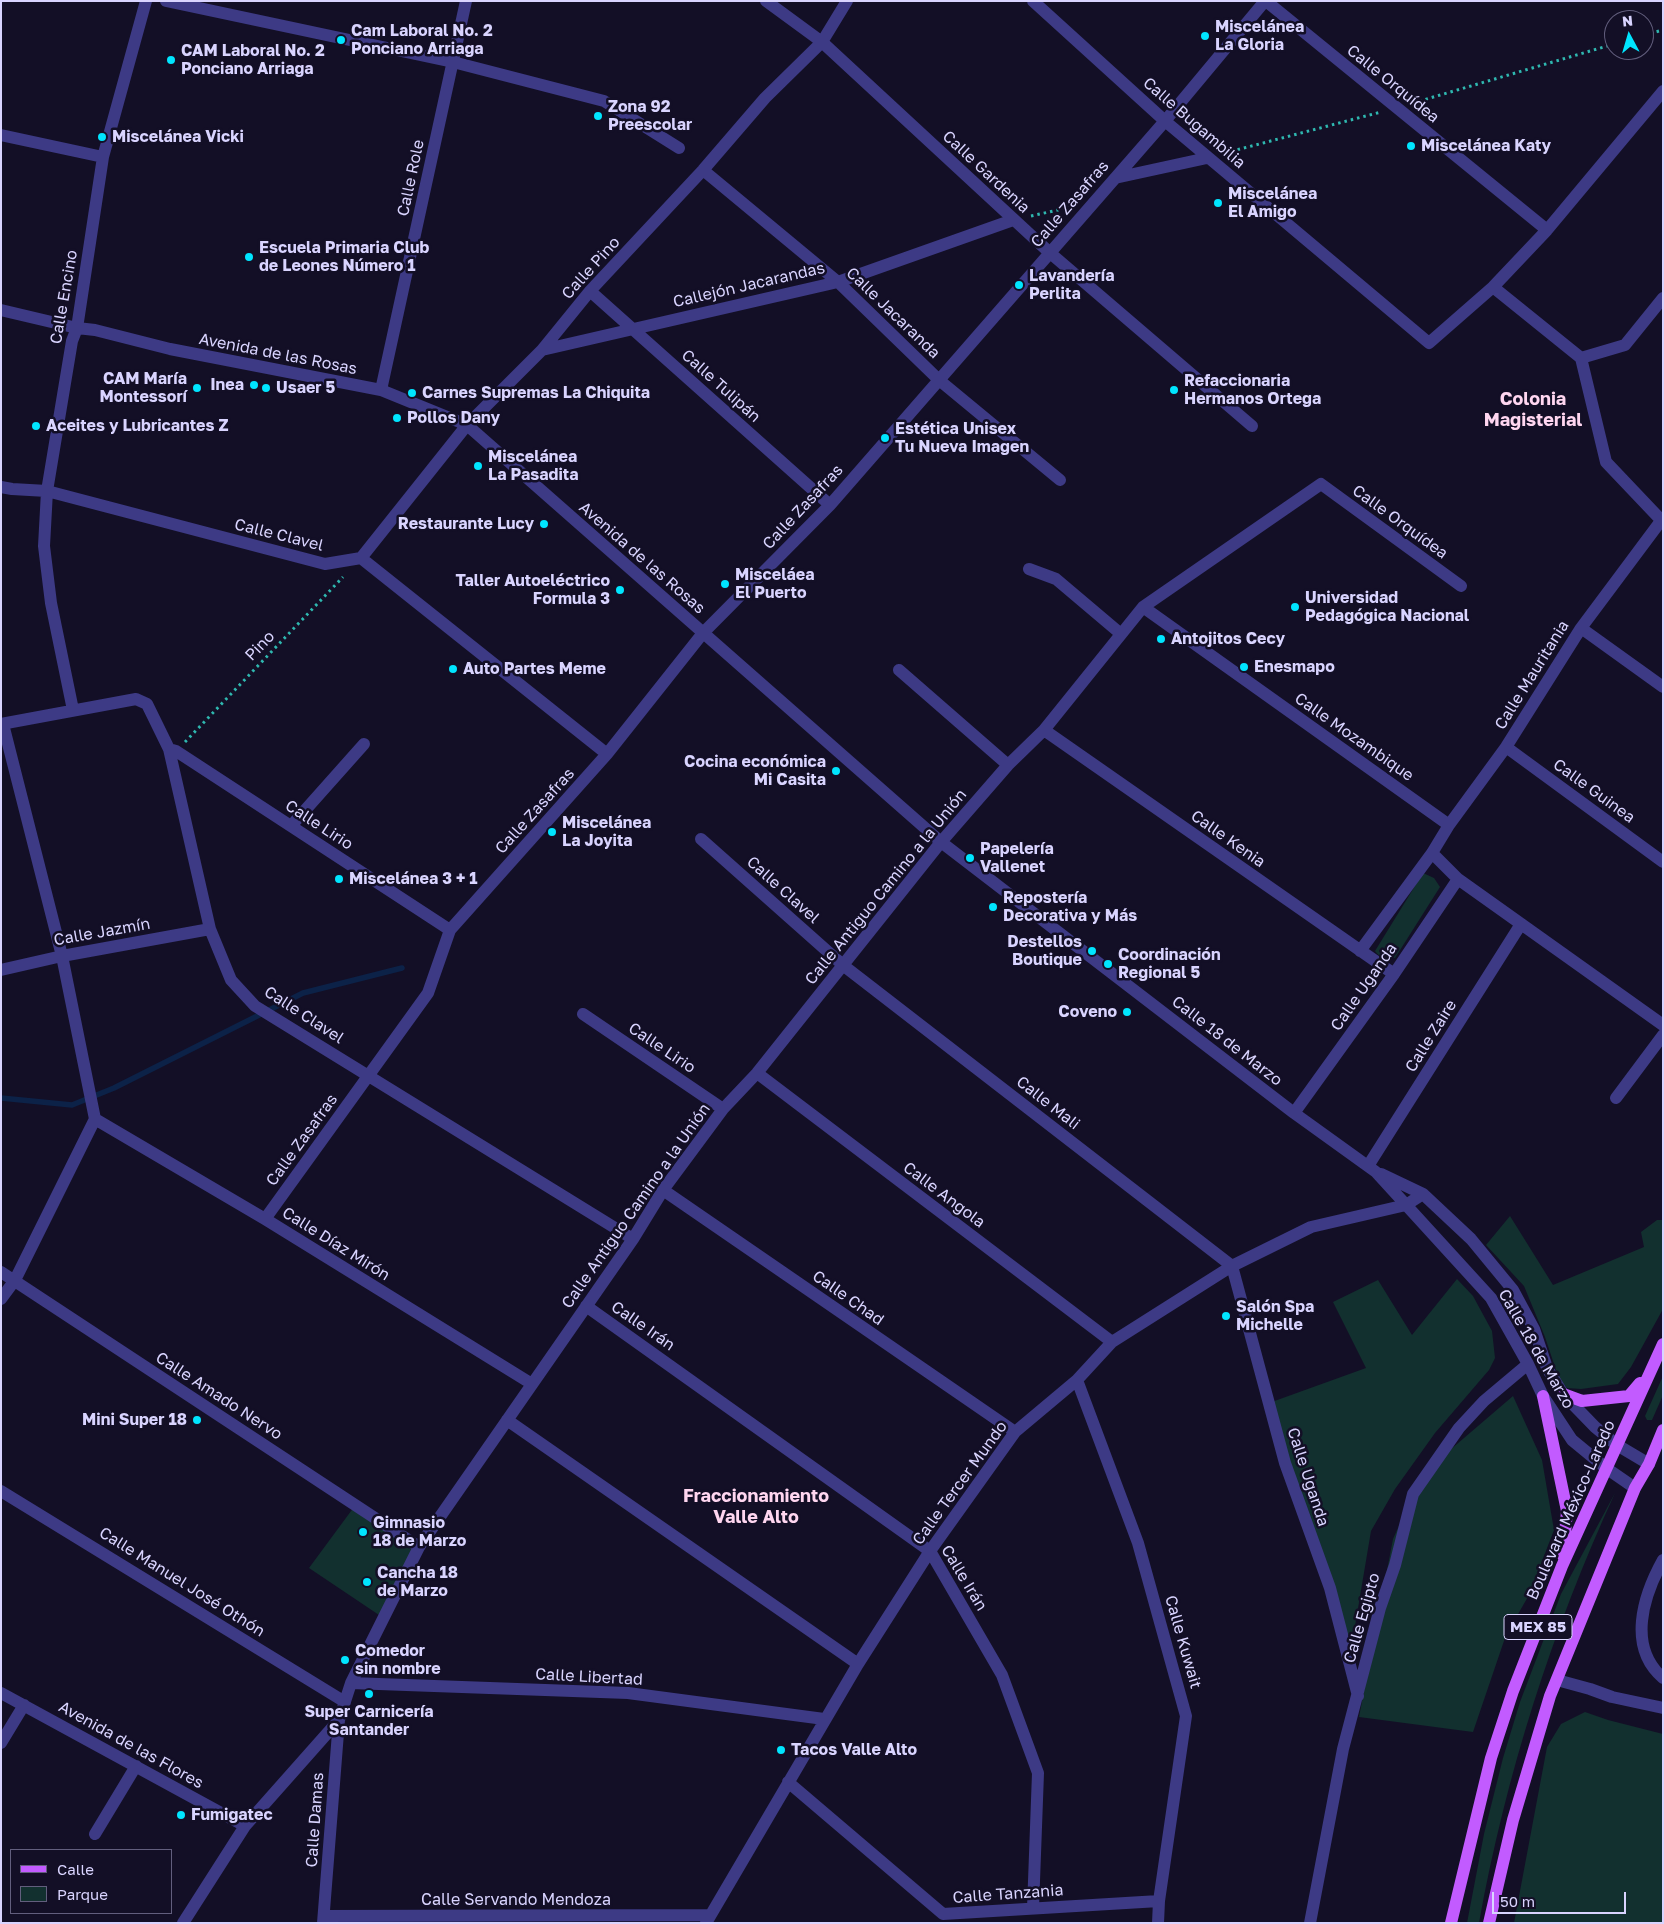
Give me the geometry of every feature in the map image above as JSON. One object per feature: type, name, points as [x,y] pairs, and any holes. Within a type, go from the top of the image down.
[{"type":"main road","name":"Boulevard México-Laredo","points":[[1451,1923],[1491,1758],[1513,1691],[1562,1566],[1663,1344]]},
{"type":"main road","points":[[1563,1394],[1582,1401],[1629,1396],[1650,1371]]},
{"type":"main road","points":[[1543,1396],[1567,1511],[1562,1566]]},
{"type":"main road","name":"MEX 85","points":[[1489,1923],[1514,1820],[1550,1696],[1635,1488],[1649,1464],[1663,1430]]},
{"type":"street","name":"Calle Encino","points":[[74,710],[51,603],[44,546],[48,491],[72,341],[78,328],[103,158],[146,1]]},
{"type":"street","points":[[166,1],[453,62],[604,101],[679,148]]},
{"type":"street","name":"Calle Role","points":[[381,390],[466,1]]},
{"type":"street","name":"Calle Gardenia","points":[[766,1],[822,42],[1013,220],[1252,426]]},
{"type":"street","name":"Calle Pino","points":[[361,558],[467,425],[542,350],[590,291],[703,170],[765,98],[822,42],[846,1]]},
{"type":"street","name":"Calle Bugambilia","points":[[1033,1],[1207,158],[1430,343],[1493,287]]},
{"type":"street","name":"Calle Zasafras","points":[[265,1219],[428,993],[450,930],[607,754],[703,633],[830,505],[1165,121],[1266,1]]},
{"type":"street","name":"Calle Orquídea","points":[[1266,1],[1547,230]]},
{"type":"street","points":[[1662,520],[1606,462],[1581,358],[1493,287],[1547,230],[1663,91]]},
{"type":"street","points":[[1,135],[103,158]]},
{"type":"street","points":[[1115,178],[1207,158]]},
{"type":"street","name":"Calle Jacaranda","points":[[703,170],[838,282],[939,380],[1060,480]]},
{"type":"street","name":"Callejón Jacarandas","points":[[542,350],[838,282],[1013,220]]},
{"type":"street","name":"Calle Tulipán","points":[[590,291],[830,505]]},
{"type":"street","points":[[1581,358],[1625,345],[1663,298]]},
{"type":"street","name":"Avenida de las Rosas","points":[[1,310],[170,348],[381,390],[467,425],[941,842]]},
{"type":"street","name":"Calle Orquídea","points":[[1321,484],[1461,586]]},
{"type":"street","name":"Calle Antiguo Camino a la Unión","points":[[183,1923],[245,1826],[339,1720],[351,1683],[418,1547],[633,1239],[663,1190],[723,1109],[757,1073],[941,842],[1008,765],[1044,730],[1143,607],[1321,484]]},
{"type":"street","name":"Calle Clavel","points":[[1,487],[12,490],[48,491],[325,564],[361,558]]},
{"type":"street","name":"Calle Mauritania","points":[[1360,951],[1432,853],[1449,825],[1506,747],[1581,628],[1662,520]]},
{"type":"street","points":[[361,558],[607,754]]},
{"type":"street","points":[[1029,569],[1056,579],[1121,634]]},
{"type":"street","name":"Calle Mozambique","points":[[1143,607],[1449,825]]},
{"type":"street","points":[[1581,628],[1663,687]]},
{"type":"street","points":[[899,670],[1008,765]]},
{"type":"street","name":"Calle Clavel","points":[[94,1119],[62,956],[2,724],[136,699],[147,704],[173,750],[210,929],[231,980],[255,1006],[633,1239]]},
{"type":"street","name":"Calle Kenia","points":[[1044,730],[1394,974]]},
{"type":"street","points":[[291,826],[364,744]]},
{"type":"street","name":"Calle Guinea","points":[[1506,747],[1663,862]]},
{"type":"street","name":"Calle Lirio","points":[[173,750],[450,930]]},
{"type":"street","name":"Calle Clavel","points":[[701,839],[844,966]]},
{"type":"street","name":"Calle 18 de Marzo","points":[[941,842],[1294,1113],[1372,1169],[1423,1194],[1471,1240],[1513,1290],[1534,1329],[1548,1368],[1563,1394],[1595,1428],[1617,1445],[1649,1464]]},
{"type":"street","points":[[1432,853],[1458,879],[1663,1025]]},
{"type":"street","name":"Calle Uganda","points":[[1294,1113],[1394,974],[1458,879]]},
{"type":"street","name":"Calle Zaire","points":[[1372,1169],[1521,924]]},
{"type":"street","name":"Calle Jazmín","points":[[1,970],[62,956],[210,929]]},
{"type":"street","name":"Calle Mali","points":[[844,966],[1232,1266]]},
{"type":"street","name":"Calle Lirio","points":[[583,1014],[723,1109]]},
{"type":"street","points":[[1616,1098],[1663,1035]]},
{"type":"street","name":"Calle Angola","points":[[757,1073],[1112,1342]]},
{"type":"street","points":[[1,1299],[15,1280],[94,1119]]},
{"type":"street","name":"Calle Díaz Mirón","points":[[94,1119],[265,1219],[532,1384]]},
{"type":"street","name":"Calle 18 de Marzo","points":[[1372,1169],[1491,1298],[1528,1364],[1543,1396],[1572,1440],[1606,1468],[1635,1488]]},
{"type":"street","name":"Calle Chad","points":[[663,1190],[1014,1432]]},
{"type":"street","name":"Calle Tercer Mundo","points":[[707,1919],[858,1664],[930,1551],[1014,1432],[1077,1380],[1112,1342],[1232,1266],[1310,1227],[1406,1205],[1423,1194]]},
{"type":"street","name":"Calle Uganda","points":[[1232,1266],[1285,1463],[1330,1588],[1358,1696]]},
{"type":"street","name":"Calle Amado Nervo","points":[[1,1272],[418,1547]]},
{"type":"street","name":"Calle Irán","points":[[586,1306],[930,1551],[1002,1675],[1038,1773],[1033,1908]]},
{"type":"street","name":"Calle Egipto","points":[[1310,1923],[1343,1749],[1380,1608],[1395,1565],[1413,1494],[1460,1428],[1484,1400],[1528,1364]]},
{"type":"street","name":"Calle Kuwait","points":[[1077,1380],[1138,1543],[1186,1716],[1159,1901],[1158,1923]]},
{"type":"street","points":[[507,1420],[858,1664]]},
{"type":"street","name":"Calle Manuel José Othón","points":[[1,1491],[345,1702]]},
{"type":"street","points":[[1663,1560],[1648,1592],[1641,1621],[1643,1646],[1649,1662],[1663,1678]]},
{"type":"street","points":[[1557,1680],[1590,1688],[1612,1697],[1663,1708]]},
{"type":"street","name":"Calle Libertad","points":[[351,1683],[628,1693],[824,1719]]},
{"type":"street","name":"Avenida de las Flores","points":[[1,1693],[245,1826]]},
{"type":"street","points":[[1,1743],[24,1705]]},
{"type":"street","name":"Calle Damas","points":[[323,1920],[339,1720]]},
{"type":"street","points":[[95,1834],[136,1766]]},
{"type":"street","name":"Calle Tanzania","points":[[788,1782],[943,1914],[1159,1901]]},
{"type":"street","name":"Calle Servando Mendoza","points":[[323,1920],[707,1919]]},
{"type":"path","points":[[1207,158],[1396,108],[1604,47]]},
{"type":"path","points":[[1013,220],[1094,201]]},
{"type":"path","name":"Pino","points":[[173,750],[361,558]]},
{"type":"green space","points":[[1423,873],[1434,878],[1440,887],[1395,958],[1381,957],[1375,951]]},
{"type":"green space","points":[[1510,1216],[1553,1285],[1644,1247],[1641,1232],[1657,1220],[1663,1220],[1663,1309],[1631,1367],[1618,1384],[1581,1389],[1567,1388],[1559,1379],[1545,1337],[1524,1286],[1486,1245]]},
{"type":"green space","points":[[1457,1279],[1473,1296],[1492,1331],[1495,1358],[1489,1370],[1435,1433],[1395,1489],[1371,1531],[1355,1626],[1346,1647],[1269,1403],[1366,1368],[1333,1302],[1378,1280],[1412,1335]]},
{"type":"green space","points":[[1663,1376],[1663,1395],[1652,1420],[1647,1420],[1645,1416]]},
{"type":"green space","points":[[1513,1396],[1542,1460],[1554,1530],[1529,1595],[1506,1635],[1473,1732],[1359,1717],[1393,1539],[1422,1474]]},
{"type":"green space","points":[[1615,1493],[1592,1545],[1551,1650],[1517,1758],[1490,1867],[1479,1923],[1467,1923],[1484,1834],[1503,1758],[1520,1702],[1561,1594]]},
{"type":"green space","points":[[354,1507],[417,1547],[382,1617],[309,1568]]},
{"type":"green space","points":[[1585,1712],[1663,1734],[1663,1923],[1514,1923],[1547,1747],[1561,1724]]},
{"type":"waterway","points":[[1,1098],[72,1105],[114,1088],[303,993],[402,968]]},
{"type":"place","name":"Miscelánea La Gloria","points":[[1205,36]]},
{"type":"place","name":"Cam Laboral No. 2 Ponciano Arriaga","points":[[341,40]]},
{"type":"place","name":"CAM Laboral No. 2 Ponciano Arriaga","points":[[171,60]]},
{"type":"place","name":"Zona 92 Preescolar","points":[[598,116]]},
{"type":"place","name":"Miscelánea Vicki","points":[[102,137]]},
{"type":"place","name":"Miscelánea Katy","points":[[1411,146]]},
{"type":"place","name":"Miscelánea El Amigo","points":[[1218,203]]},
{"type":"place","name":"Escuela Primaria Club de Leones Número 1","points":[[249,257]]},
{"type":"place","name":"Lavandería Perlita","points":[[1019,285]]},
{"type":"place","name":"Inea","points":[[254,385]]},
{"type":"place","name":"CAM María Montessorí","points":[[197,388]]},
{"type":"place","name":"Usaer 5","points":[[266,388]]},
{"type":"place","name":"Refaccionaria Hermanos Ortega","points":[[1174,390]]},
{"type":"place","name":"Carnes Supremas La Chiquita","points":[[412,393]]},
{"type":"place","name":"Pollos Dany","points":[[397,418]]},
{"type":"place","name":"Aceites y Lubricantes Z","points":[[36,426]]},
{"type":"place","name":"Estética Unisex Tu Nueva Imagen","points":[[885,438]]},
{"type":"place","name":"Miscelánea La Pasadita","points":[[478,466]]},
{"type":"place","name":"Restaurante Lucy","points":[[544,524]]},
{"type":"place","name":"Misceláea El Puerto","points":[[725,584]]},
{"type":"place","name":"Taller Autoeléctrico Formula 3","points":[[620,590]]},
{"type":"place","name":"Universidad Pedagógica Nacional","points":[[1295,607]]},
{"type":"place","name":"Antojitos Cecy","points":[[1161,639]]},
{"type":"place","name":"Enesmapo","points":[[1244,667]]},
{"type":"place","name":"Auto Partes Meme","points":[[453,669]]},
{"type":"place","name":"Cocina económica Mi Casita","points":[[836,771]]},
{"type":"place","name":"Miscelánea La Joyita","points":[[552,832]]},
{"type":"place","name":"Papelería Vallenet","points":[[970,858]]},
{"type":"place","name":"Miscelánea 3 + 1","points":[[339,879]]},
{"type":"place","name":"Repostería Decorativa y Más","points":[[993,907]]},
{"type":"place","name":"Destellos Boutique","points":[[1092,951]]},
{"type":"place","name":"Coordinación Regional 5","points":[[1108,964]]},
{"type":"place","name":"Coveno","points":[[1127,1012]]},
{"type":"place","name":"Salón Spa Michelle","points":[[1226,1316]]},
{"type":"place","name":"Mini Super 18","points":[[197,1420]]},
{"type":"place","name":"Gimnasio 18 de Marzo","points":[[363,1532]]},
{"type":"place","name":"Cancha 18 de Marzo","points":[[367,1582]]},
{"type":"place","name":"Comedor sin nombre","points":[[345,1660]]},
{"type":"place","name":"Super Carnicería Santander","points":[[369,1694]]},
{"type":"place","name":"Tacos Valle Alto","points":[[781,1750]]},
{"type":"place","name":"Fumigatec","points":[[181,1815]]},
{"type":"district","name":"Colonia Magisterial","points":[[1533,409]]},
{"type":"district","name":"Fraccionamiento Valle Alto","points":[[756,1506]]}]
